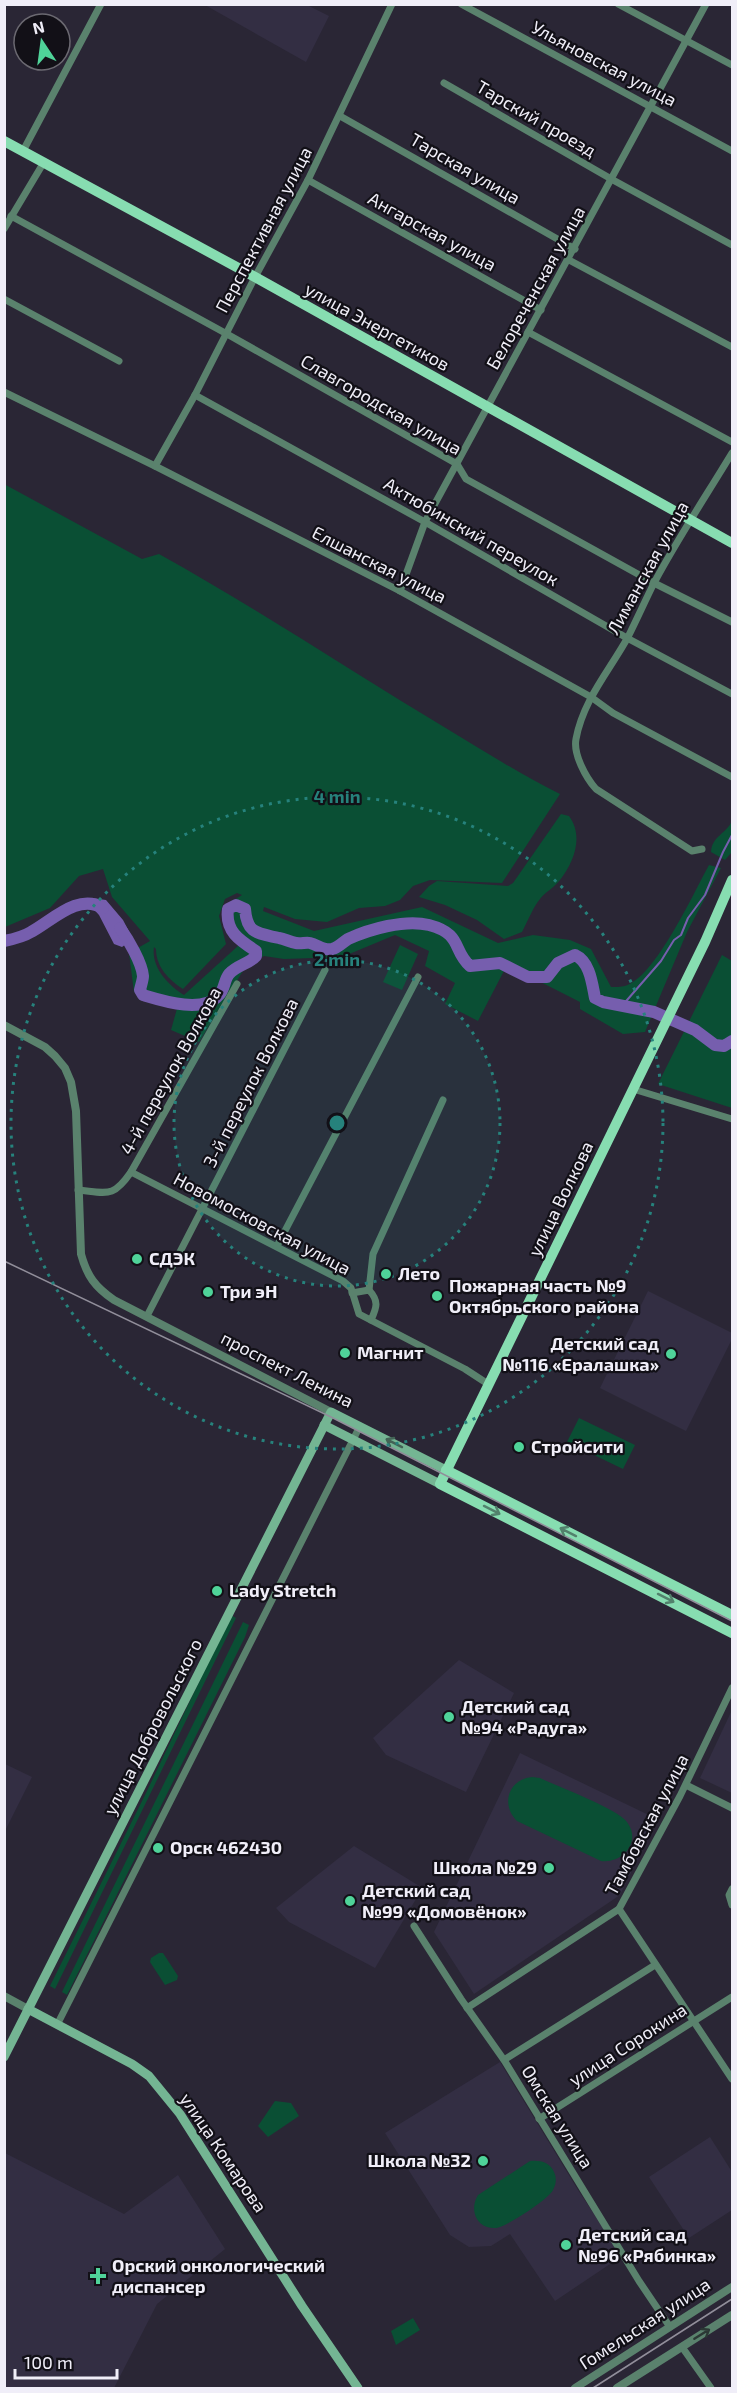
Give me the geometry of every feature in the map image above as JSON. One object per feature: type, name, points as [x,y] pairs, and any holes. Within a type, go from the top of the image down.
[{"type":"main road","name":"улица Энергетиков","points":[[4,141],[255,277],[732,543]]},
{"type":"main road","name":"улица Волкова","points":[[440,1484],[705,942],[732,880]]},
{"type":"main road","name":"улица Добровольского","points":[[4,2057],[331,1412]]},
{"type":"main road","name":"проспект Ленина","points":[[331,1412],[732,1615]]},
{"type":"main road","points":[[324,1425],[732,1633]]},
{"type":"main road","name":"улица Комарова","points":[[28,2008],[132,2064],[149,2076],[180,2114],[302,2306],[358,2388]]},
{"type":"street","points":[[23,151],[101,4]]},
{"type":"street","name":"Перспективная улица","points":[[155,466],[308,180],[392,4]]},
{"type":"street","name":"Ульяновская улица","points":[[461,4],[732,151]]},
{"type":"street","points":[[618,4],[732,65]]},
{"type":"street","name":"Белореченская улица","points":[[400,591],[425,522],[613,180],[706,4]]},
{"type":"street","name":"Тарский проезд","points":[[444,83],[613,180],[732,244]]},
{"type":"street","name":"Тарская улица","points":[[340,116],[575,249]]},
{"type":"street","points":[[5,225],[44,162]]},
{"type":"street","name":"Ангарская улица","points":[[308,180],[541,310]]},
{"type":"street","name":"Славгородская улица","points":[[11,216],[227,334],[457,464],[466,479],[654,583],[732,622]]},
{"type":"street","points":[[569,260],[732,347]]},
{"type":"street","points":[[4,299],[119,361]]},
{"type":"street","points":[[528,332],[732,441]]},
{"type":"street","name":"Елшанская улица","points":[[4,392],[400,591],[591,697],[613,713],[732,777]]},
{"type":"street","name":"Актюбинский переулок","points":[[195,395],[425,522],[627,638],[732,693]]},
{"type":"street","name":"Лиманская улица","points":[[702,849],[692,850],[596,789],[585,776],[575,742],[591,697],[627,638],[654,583],[732,453]]},
{"type":"street","name":"3-й переулок Волкова","points":[[147,1316],[325,970]]},
{"type":"street","points":[[277,1246],[418,977]]},
{"type":"street","name":"4-й переулок Волкова","points":[[78,1190],[109,1193],[121,1187],[237,984]]},
{"type":"street","name":"проспект Ленина","points":[[4,1025],[45,1047],[65,1068],[75,1096],[81,1254],[93,1283],[101,1291],[147,1316],[331,1412]]},
{"type":"street","points":[[633,1089],[732,1119]]},
{"type":"street","points":[[369,1290],[373,1254],[443,1100]]},
{"type":"street","name":"Новомосковская улица","points":[[131,1172],[343,1281],[351,1288],[359,1314],[465,1369],[488,1384]]},
{"type":"street","points":[[352,1293],[369,1290]]},
{"type":"street","points":[[369,1290],[377,1298],[377,1305],[371,1320]]},
{"type":"street","points":[[58,2023],[360,1426]]},
{"type":"street","points":[[514,1521],[521,1508]]},
{"type":"street","points":[[586,1557],[593,1544]]},
{"type":"street","points":[[710,1621],[718,1607]]},
{"type":"street","name":"Тамбовская улица","points":[[467,2008],[619,1909],[686,1785],[732,1688]]},
{"type":"street","points":[[686,1785],[732,1808]]},
{"type":"street","points":[[732,1889],[729,1895],[732,1905]]},
{"type":"street","points":[[619,1909],[732,2079]]},
{"type":"street","name":"Омская улица","points":[[414,1926],[504,2060],[670,2327]]},
{"type":"street","points":[[504,2060],[655,1965]]},
{"type":"street","name":"улица Комарова","points":[[4,1996],[28,2008]]},
{"type":"street","name":"улица Сорокина","points":[[539,2119],[732,1997]]},
{"type":"street","name":"Гомельская улица","points":[[574,2388],[732,2287]]},
{"type":"street","points":[[622,2387],[732,2315]]},
{"type":"street","points":[[682,2347],[711,2388]]},
{"type":"shaded area","points":[[205,5],[307,5],[329,16],[306,62]]},
{"type":"shaded area","points":[[92,898],[106,900],[123,920],[133,939],[122,947],[114,944],[99,915],[88,903]]},
{"type":"shaded area","name":"Детский сад №116 «Ералашка»","points":[[648,1291],[732,1333],[732,1339],[686,1431],[600,1388]]},
{"type":"shaded area","name":"Детский сад №94 «Радуга»","points":[[459,1660],[514,1693],[466,1792],[386,1755],[373,1738]]},
{"type":"shaded area","points":[[732,1710],[732,1793],[700,1778]]},
{"type":"shaded area","name":"Школа №29","points":[[520,1753],[657,1819],[620,1895],[474,1994],[434,1932]]},
{"type":"shaded area","points":[[5,1764],[32,1777],[5,1831]]},
{"type":"shaded area","name":"Детский сад №99 «Домовёнок»","points":[[354,1846],[421,1887],[375,1968],[289,1922],[276,1908]]},
{"type":"shaded area","name":"Школа №32","points":[[500,2062],[578,2190],[622,2256],[555,2301],[510,2234],[491,2246],[469,2247],[450,2235],[385,2133]]},
{"type":"shaded area","name":"Детский сад №96 «Рябинка»","points":[[710,2137],[732,2172],[732,2210],[689,2238],[649,2177]]},
{"type":"shaded area","name":"Орский онкологический диспансер","points":[[5,2153],[124,2214],[178,2175],[225,2249],[157,2304],[114,2388],[5,2388]]},
{"type":"green space","points":[[4,484],[142,559],[159,554],[490,755],[560,794],[502,883],[430,880],[413,886],[400,900],[385,906],[359,908],[327,922],[295,919],[264,907],[263,911],[314,931],[422,907],[498,943],[533,935],[570,940],[591,949],[611,987],[620,987],[637,980],[649,968],[673,933],[709,865],[721,868],[687,932],[645,1032],[623,1034],[580,1009],[580,1002],[507,965],[478,1021],[445,1004],[455,983],[425,966],[429,951],[395,935],[342,957],[284,959],[264,956],[246,966],[199,1042],[171,1030],[178,1005],[134,992],[129,953],[150,941],[112,897],[103,869],[79,876],[50,908],[5,927]],"holes":[[[237,893],[242,895],[229,903],[224,921],[239,945],[184,995],[162,975],[155,962],[154,947],[158,962],[164,972],[183,989],[226,944],[219,916],[225,899]]]},
{"type":"green space","points":[[561,814],[569,816],[576,832],[573,857],[560,880],[537,903],[522,932],[504,939],[477,920],[445,905],[419,897],[437,881],[508,886],[513,883]]},
{"type":"green space","points":[[732,821],[732,852],[725,860],[711,852],[714,842]]},
{"type":"green space","points":[[400,945],[418,954],[402,990],[383,982]]},
{"type":"green space","points":[[722,955],[732,961],[732,1108],[658,1084]]},
{"type":"green space","points":[[579,1418],[635,1445],[623,1469],[567,1442]]},
{"type":"green space","points":[[231,1615],[236,1618],[55,1989],[50,1986]]},
{"type":"green space","points":[[243,1622],[249,1625],[245,1637],[67,1995],[62,1992]]},
{"type":"green space","points":[[532,1777],[540,1778],[586,1798],[621,1817],[631,1830],[631,1844],[628,1850],[616,1859],[601,1861],[517,1821],[509,1807],[510,1793],[518,1782]]},
{"type":"green space","points":[[163,1953],[178,1976],[177,1980],[165,1985],[150,1962],[151,1958]]},
{"type":"green space","points":[[275,2101],[291,2103],[299,2116],[268,2137],[258,2126]]},
{"type":"green space","points":[[530,2161],[544,2162],[552,2169],[556,2179],[550,2194],[536,2206],[500,2227],[488,2227],[479,2222],[474,2212],[478,2195]]},
{"type":"green space","points":[[413,2318],[420,2330],[396,2345],[391,2331]]},
{"type":"waterway","points":[[621,1007],[661,961],[674,940],[681,935],[688,918],[705,895],[732,835]]},
{"type":"waterway","points":[[4,941],[28,934],[75,906],[94,904],[103,908]]},
{"type":"waterway","points":[[120,928],[140,965],[143,976],[140,990],[143,995],[172,1003],[193,1005],[212,1001],[221,993],[229,974],[256,956],[256,951],[239,939],[231,929],[228,909],[236,905],[245,909],[248,923],[255,931],[294,943],[310,943],[326,949],[334,948],[348,939],[377,929],[399,924],[420,923],[447,933],[470,966],[500,963],[528,977],[547,977],[558,963],[575,955],[587,968],[595,998],[603,1002],[654,1012],[695,1030],[715,1045],[724,1046],[732,1041]]},
{"type":"tram line","points":[[4,1261],[329,1416],[732,1621]]},
{"type":"tram line","points":[[593,2388],[732,2299]]},
{"type":"place","name":"СДЭК","points":[[137,1259]]},
{"type":"place","name":"Лето","points":[[386,1274]]},
{"type":"place","name":"Три эН","points":[[208,1292]]},
{"type":"place","name":"Пожарная часть №9 Октябрьского района","points":[[437,1296]]},
{"type":"place","name":"Магнит","points":[[345,1353]]},
{"type":"place","name":"Детский сад №116 «Ералашка»","points":[[671,1354]]},
{"type":"place","name":"Стройсити","points":[[519,1447]]},
{"type":"place","name":"Lady Stretch","points":[[217,1591]]},
{"type":"place","name":"Детский сад №94 «Радуга»","points":[[449,1717]]},
{"type":"place","name":"Орск 462430","points":[[158,1848]]},
{"type":"place","name":"Школа №29","points":[[549,1868]]},
{"type":"place","name":"Детский сад №99 «Домовёнок»","points":[[350,1901]]},
{"type":"place","name":"Школа №32","points":[[483,2161]]},
{"type":"place","name":"Детский сад №96 «Рябинка»","points":[[566,2245]]},
{"type":"place","name":"Орский онкологический диспансер","points":[[98,2276]]}]
